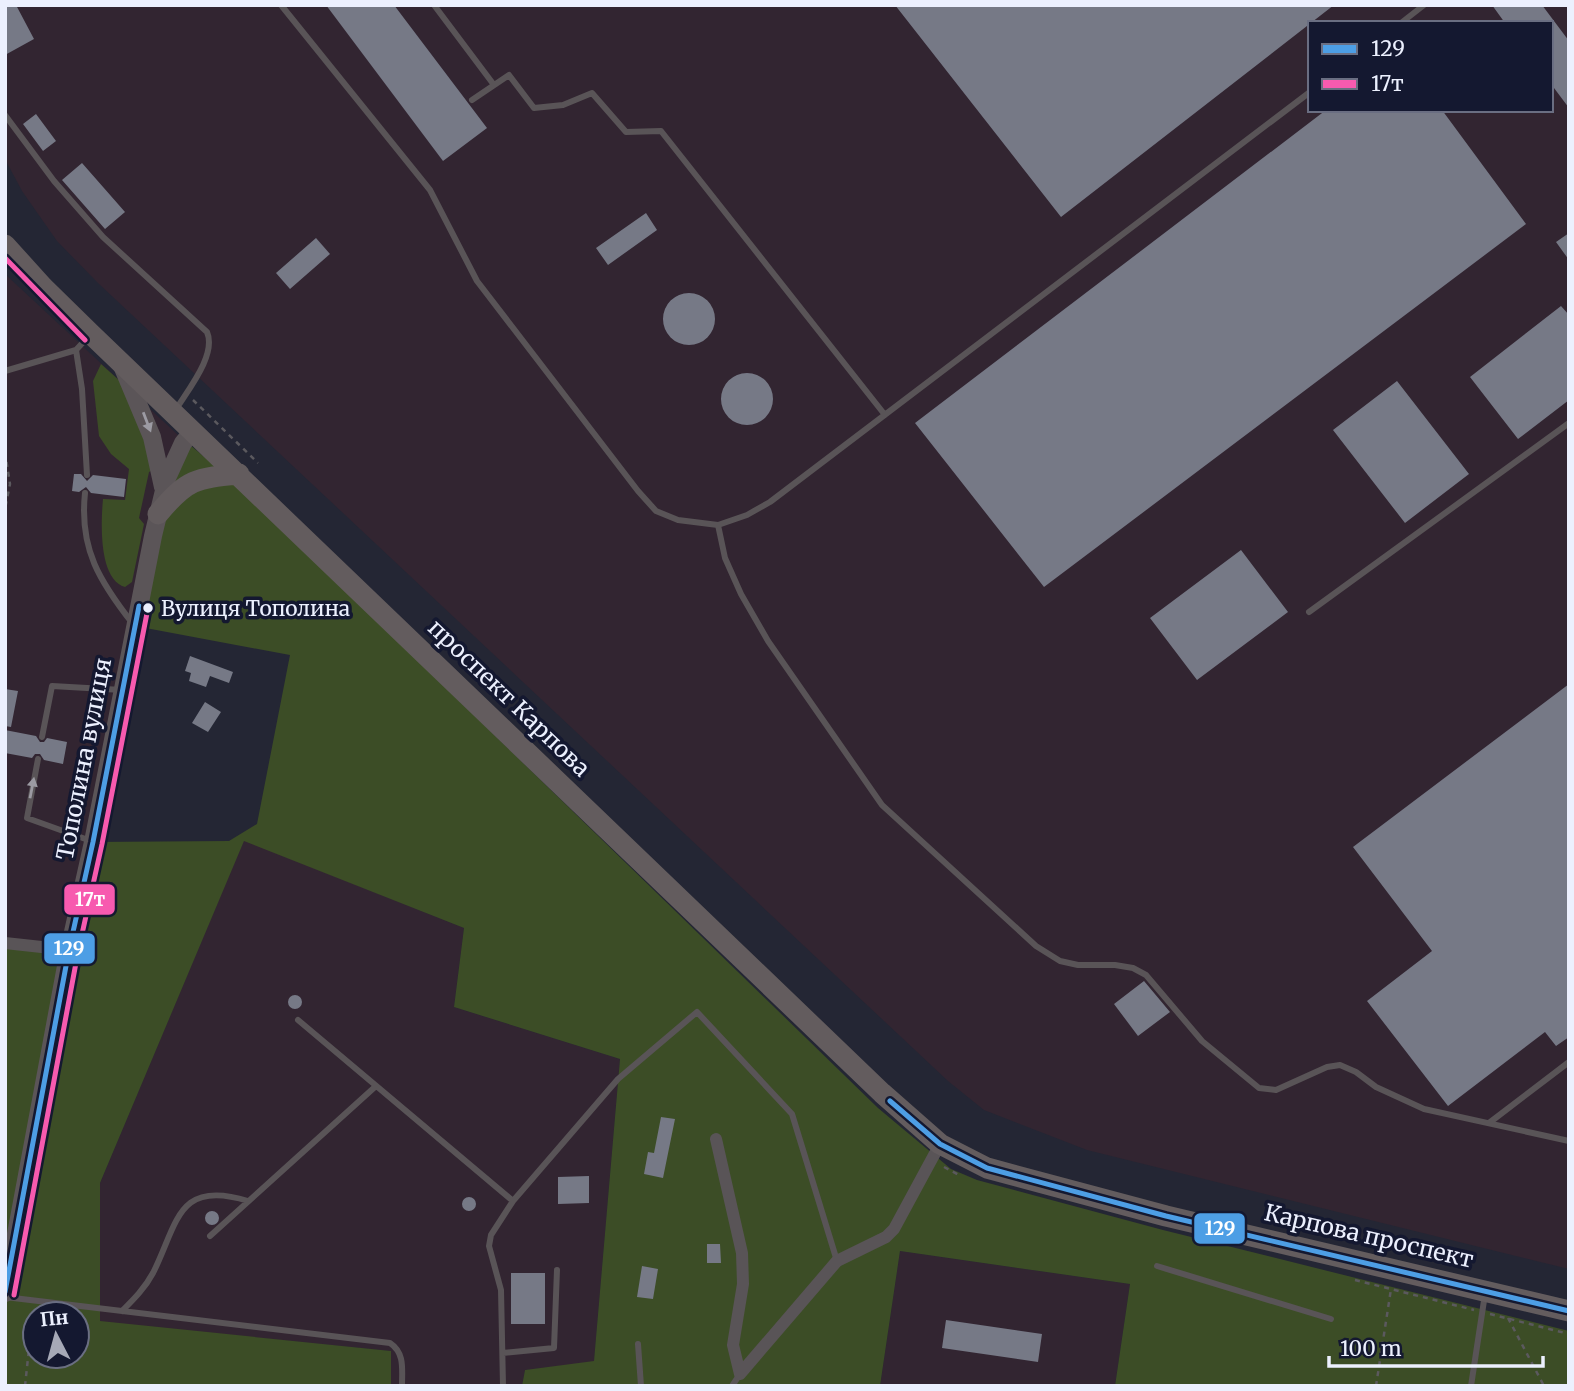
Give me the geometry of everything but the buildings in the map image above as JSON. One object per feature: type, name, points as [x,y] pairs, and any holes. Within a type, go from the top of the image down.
[{"type":"main road","points":[[6,249],[91,334]]},
{"type":"main road","name":"проспект Карпова","points":[[91,334],[890,1101]]},
{"type":"main road","points":[[119,360],[152,437],[163,491]]},
{"type":"main road","name":"Тополина вулиця","points":[[5,1295],[69,950],[163,491],[176,456],[193,431]]},
{"type":"main road","points":[[158,514],[185,485],[195,480],[239,474]]},
{"type":"main road","name":"Карпова проспект","points":[[890,1101],[940,1144],[987,1168],[1087,1195],[1569,1311]]},
{"type":"street","points":[[5,943],[69,950]]},
{"type":"street","points":[[716,1139],[742,1253],[743,1284],[733,1345],[740,1374]]},
{"type":"street","points":[[740,1374],[837,1261],[886,1237],[894,1229],[940,1144]]},
{"type":"lane","points":[[281,5],[430,190],[477,281],[638,492],[656,511],[678,520],[718,525],[747,515],[770,502],[1308,94]]},
{"type":"lane","points":[[434,5],[494,85]]},
{"type":"lane","points":[[1404,21],[1424,5]]},
{"type":"lane","points":[[472,100],[509,75],[534,108],[563,105],[592,93],[626,132],[661,131],[885,415]]},
{"type":"lane","points":[[5,115],[54,181],[103,237],[207,332],[210,340],[209,355],[174,413]]},
{"type":"lane","points":[[5,371],[76,350],[91,334]]},
{"type":"lane","points":[[76,350],[82,389],[87,475]]},
{"type":"lane","points":[[1309,612],[1569,423]]},
{"type":"lane","points":[[85,493],[82,516],[87,547],[99,576],[135,626]]},
{"type":"lane","points":[[718,525],[725,558],[741,594],[768,641],[882,805],[1036,946],[1060,961],[1078,965],[1115,965],[1133,968],[1146,975],[1202,1041],[1259,1088],[1276,1090],[1326,1067],[1340,1065],[1356,1072],[1376,1087],[1424,1109],[1569,1140]]},
{"type":"lane","points":[[42,737],[52,687],[124,691]]},
{"type":"lane","points":[[38,759],[27,818],[93,842]]},
{"type":"lane","points":[[503,1386],[501,1290],[489,1246],[491,1235],[513,1201],[618,1079],[697,1012],[792,1114],[837,1261]]},
{"type":"lane","points":[[298,1020],[513,1201]]},
{"type":"lane","points":[[1489,1123],[1569,1062]]},
{"type":"lane","points":[[209,1236],[376,1086]]},
{"type":"lane","points":[[122,1311],[141,1293],[177,1216],[188,1204],[207,1195],[226,1194],[248,1201]]},
{"type":"lane","points":[[1157,1266],[1331,1319]]},
{"type":"lane","points":[[503,1353],[554,1348],[557,1270]]},
{"type":"lane","points":[[1471,1386],[1485,1290]]},
{"type":"lane","points":[[5,1295],[29,1300]]},
{"type":"lane","points":[[91,1307],[390,1343],[399,1349],[402,1386]]},
{"type":"lane","points":[[638,1344],[641,1386]]},
{"type":"lane","points":[[732,1386],[740,1374]]},
{"type":"path","points":[[186,393],[258,463]]},
{"type":"path","points":[[5,452],[10,484],[5,509]]},
{"type":"path","points":[[1376,1386],[1391,1289]]},
{"type":"path","points":[[1508,1318],[1544,1386]]},
{"type":"shaded area","points":[[5,5],[1569,5],[1569,1269],[1087,1150],[984,1110],[948,1081],[98,283],[57,241],[22,191],[5,159]]},
{"type":"shaded area","points":[[5,274],[178,435],[158,510],[69,950],[5,943]]},
{"type":"shaded area","points":[[244,840],[464,928],[454,1007],[620,1059],[594,1362],[525,1370],[522,1386],[391,1386],[390,1351],[100,1322],[100,1183]]},
{"type":"shaded area","points":[[900,1251],[1130,1284],[1115,1386],[880,1386]]},
{"type":"green space","points":[[101,364],[120,381],[146,437],[153,470],[149,472],[139,518],[144,524],[132,582],[125,587],[116,582],[110,573],[103,548],[103,499],[125,500],[129,469],[111,454],[99,436],[93,381]]},
{"type":"green space","points":[[178,435],[232,480],[878,1108],[951,1169],[977,1180],[1163,1230],[1569,1331],[1569,1386],[1115,1386],[1130,1284],[900,1251],[880,1386],[522,1386],[525,1370],[594,1361],[620,1059],[454,1007],[464,928],[244,841],[100,1183],[100,1321],[391,1351],[391,1386],[5,1386],[5,943],[69,950],[93,842],[229,841],[257,824],[290,655],[135,626],[158,510]]},
{"type":"transit line","name":"17т","points":[[5,258],[85,340]]},
{"type":"transit line","name":"129","points":[[5,1292],[69,950],[139,606]]},
{"type":"transit line","name":"17т","points":[[14,1295],[78,952],[148,608]]},
{"type":"transit line","name":"129","points":[[890,1101],[940,1144],[987,1168],[1166,1216],[1569,1311]]},
{"type":"place","name":"Вулиця Тополина","points":[[148,608]]}]
